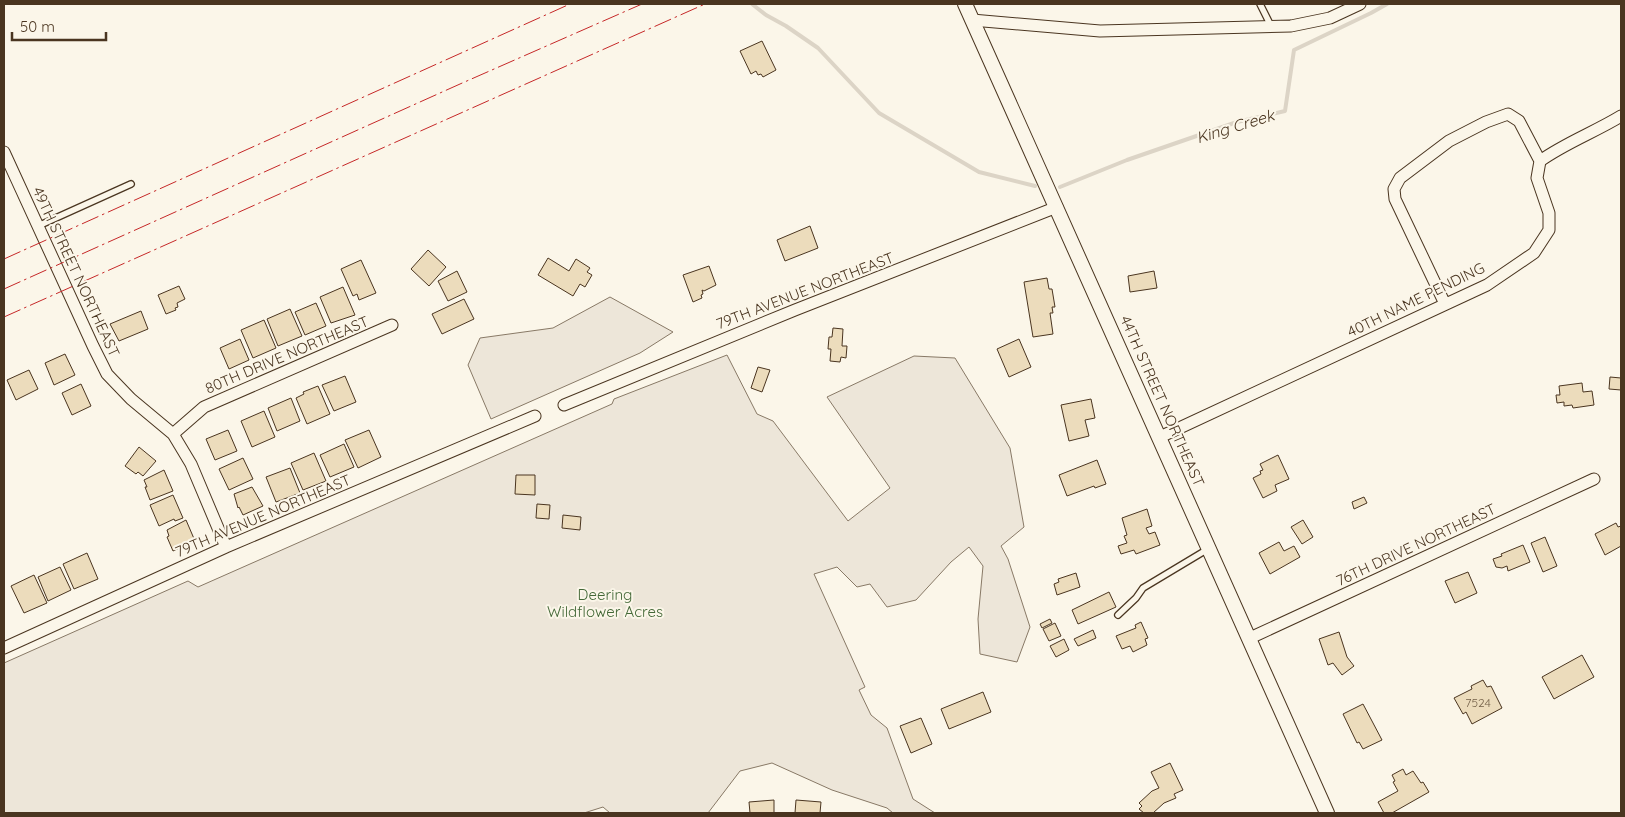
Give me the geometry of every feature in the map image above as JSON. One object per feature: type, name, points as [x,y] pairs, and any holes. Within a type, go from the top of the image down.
[{"type":"street","name":"44TH STREET NORTHEAST","points":[[965,4],[1160,436],[1327,813]]},
{"type":"street","points":[[972,20],[1100,31],[1291,26],[1330,18],[1360,4]]},
{"type":"street","points":[[1445,304],[1395,199],[1394,189],[1400,178],[1449,141],[1486,122],[1508,114],[1520,121],[1540,161],[1555,150],[1603,127],[1621,116]]},
{"type":"street","name":"49TH STREET NORTHEAST","points":[[4,152],[107,374],[131,399],[173,434],[191,464],[226,547]]},
{"type":"street","name":"40TH NAME PENDING","points":[[1160,436],[1487,285],[1534,253],[1550,230],[1549,213],[1537,178],[1540,161]]},
{"type":"street","name":"79TH AVENUE NORTHEAST","points":[[564,405],[795,310],[1057,207]]},
{"type":"street","name":"80TH DRIVE NORTHEAST","points":[[173,434],[204,407],[392,326]]},
{"type":"street","name":"79TH AVENUE NORTHEAST","points":[[4,648],[226,547],[535,416]]},
{"type":"street","name":"76TH DRIVE NORTHEAST","points":[[1250,638],[1594,479]]},
{"type":"lane","points":[[1260,4],[1272,26]]},
{"type":"lane","points":[[38,226],[131,184]]},
{"type":"lane","points":[[1118,615],[1136,598],[1143,588],[1210,548]]},
{"type":"green space","points":[[610,297],[673,332],[640,353],[491,419],[468,365],[480,338],[553,328]]},
{"type":"green space","name":"Deering Wildflower Acres","points":[[727,355],[757,414],[773,421],[848,521],[890,488],[827,397],[914,356],[955,358],[1010,448],[1024,527],[1001,546],[1008,559],[1030,627],[1017,662],[980,654],[978,619],[983,566],[969,547],[951,562],[916,600],[887,607],[870,584],[857,587],[837,567],[814,574],[865,687],[859,690],[871,715],[887,728],[913,799],[935,813],[893,813],[887,808],[832,790],[772,763],[740,771],[708,813],[610,813],[603,807],[584,813],[4,813],[4,663],[188,581],[198,587],[612,404],[614,399]]},
{"type":"building","points":[[762,41],[776,70],[763,77],[761,74],[758,75],[756,71],[751,74],[740,51]]},
{"type":"building","points":[[810,226],[818,248],[785,261],[777,240]]},
{"type":"building","points":[[428,250],[446,267],[429,286],[411,269]]},
{"type":"building","points":[[548,258],[569,271],[576,259],[590,268],[587,272],[592,275],[585,287],[580,284],[573,296],[538,275]]},
{"type":"building","points":[[361,260],[376,293],[359,300],[357,294],[353,296],[341,269]]},
{"type":"building","points":[[709,266],[716,285],[704,291],[702,290],[702,298],[693,302],[683,275]]},
{"type":"building","points":[[457,271],[467,292],[448,301],[438,281]]},
{"type":"building","points":[[1154,271],[1157,288],[1130,292],[1128,276]]},
{"type":"building","points":[[1047,278],[1049,289],[1052,289],[1055,307],[1052,307],[1053,313],[1050,313],[1053,334],[1033,337],[1024,282]]},
{"type":"building","points":[[179,286],[185,299],[177,303],[178,307],[175,308],[176,310],[166,314],[158,295]]},
{"type":"building","points":[[343,287],[355,315],[331,323],[320,297]]},
{"type":"building","points":[[464,299],[474,319],[442,334],[432,314]]},
{"type":"building","points":[[316,303],[326,326],[305,335],[295,312]]},
{"type":"building","points":[[290,309],[302,336],[278,346],[267,319]]},
{"type":"building","points":[[141,311],[148,329],[119,341],[110,324]]},
{"type":"building","points":[[264,320],[276,348],[253,358],[241,330]]},
{"type":"building","points":[[833,328],[843,329],[842,346],[847,346],[846,358],[841,357],[840,362],[830,361],[829,337],[832,337]]},
{"type":"building","points":[[240,339],[249,360],[229,369],[220,348]]},
{"type":"building","points":[[1019,339],[1031,367],[1009,377],[997,349]]},
{"type":"building","points":[[65,354],[75,375],[54,385],[45,363]]},
{"type":"building","points":[[758,367],[770,370],[762,392],[751,388]]},
{"type":"building","points":[[29,370],[38,389],[16,400],[7,380]]},
{"type":"building","points":[[345,376],[356,402],[334,411],[322,385]]},
{"type":"building","points":[[1610,377],[1621,378],[1621,390],[1609,389]]},
{"type":"building","points":[[1582,383],[1583,392],[1592,391],[1594,405],[1573,408],[1572,405],[1564,406],[1564,402],[1557,403],[1556,395],[1560,395],[1559,386]]},
{"type":"building","points":[[81,384],[91,406],[72,415],[62,393]]},
{"type":"building","points":[[318,386],[330,414],[307,424],[296,398],[304,394],[303,392]]},
{"type":"building","points":[[291,398],[300,421],[277,431],[268,408]]},
{"type":"building","points":[[1091,399],[1095,418],[1085,420],[1089,436],[1069,441],[1061,405]]},
{"type":"building","points":[[264,411],[275,437],[252,447],[241,421]]},
{"type":"building","points":[[228,430],[237,451],[215,460],[206,439]]},
{"type":"building","points":[[369,430],[381,457],[358,468],[345,440]]},
{"type":"building","points":[[344,444],[354,467],[330,477],[320,455]]},
{"type":"building","points":[[139,447],[156,461],[143,476],[138,472],[136,474],[125,466]]},
{"type":"building","points":[[314,453],[326,481],[303,490],[291,463]]},
{"type":"building","points":[[1278,455],[1289,479],[1275,485],[1277,491],[1263,498],[1253,478],[1261,474],[1260,471],[1263,470],[1260,464]]},
{"type":"building","points":[[243,458],[253,479],[229,490],[219,469]]},
{"type":"building","points":[[1097,460],[1106,484],[1095,488],[1094,486],[1067,496],[1059,475]]},
{"type":"building","points":[[290,468],[300,493],[276,502],[266,477]]},
{"type":"building","points":[[164,470],[173,491],[150,500],[144,480]]},
{"type":"building","points":[[516,475],[535,475],[535,495],[515,494]]},
{"type":"building","points":[[252,487],[263,506],[243,515],[238,508],[234,494]]},
{"type":"building","points":[[173,495],[183,518],[175,521],[174,519],[159,526],[150,505]]},
{"type":"building","points":[[1364,497],[1367,503],[1354,509],[1352,502]]},
{"type":"building","points":[[537,504],[550,505],[549,519],[536,518]]},
{"type":"building","points":[[1147,509],[1152,526],[1146,528],[1149,534],[1155,532],[1160,545],[1136,554],[1134,550],[1121,554],[1118,546],[1127,543],[1124,536],[1127,535],[1122,518]]},
{"type":"building","points":[[563,515],[581,517],[580,530],[562,528]]},
{"type":"building","points":[[186,520],[195,541],[173,551],[167,537],[169,536],[167,530]]},
{"type":"building","points":[[1303,520],[1313,537],[1302,544],[1291,527]]},
{"type":"building","points":[[1616,523],[1618,527],[1621,526],[1621,546],[1605,555],[1595,534]]},
{"type":"building","points":[[1545,537],[1557,566],[1543,572],[1531,543]]},
{"type":"building","points":[[1279,542],[1284,551],[1294,546],[1300,557],[1270,574],[1259,553]]},
{"type":"building","points":[[1523,545],[1530,562],[1508,571],[1507,566],[1502,568],[1496,567],[1493,559]]},
{"type":"building","points":[[87,553],[98,579],[74,589],[63,564]]},
{"type":"building","points":[[60,567],[71,590],[48,601],[38,577]]},
{"type":"building","points":[[1468,572],[1477,593],[1455,603],[1445,581]]},
{"type":"building","points":[[1076,573],[1080,587],[1057,595],[1054,584],[1059,582],[1058,579]]},
{"type":"building","points":[[34,575],[47,603],[24,613],[11,586]]},
{"type":"building","points":[[1109,592],[1116,607],[1078,624],[1072,610]]},
{"type":"building","points":[[1050,619],[1052,623],[1042,628],[1040,624]]},
{"type":"building","points":[[1141,622],[1148,638],[1145,639],[1147,645],[1133,652],[1130,646],[1122,649],[1116,636],[1136,628],[1135,625]]},
{"type":"building","points":[[1055,623],[1061,636],[1049,641],[1043,629]]},
{"type":"building","points":[[1093,630],[1096,638],[1078,646],[1074,639]]},
{"type":"building","points":[[1339,632],[1347,657],[1354,666],[1342,675],[1333,663],[1328,665],[1319,639]]},
{"type":"building","points":[[1064,639],[1069,650],[1056,657],[1050,646]]},
{"type":"building","points":[[1582,655],[1594,677],[1554,699],[1542,677]]},
{"type":"building","points":[[1483,680],[1487,687],[1491,686],[1502,708],[1472,724],[1466,712],[1463,714],[1454,698],[1472,689],[1471,686]]},
{"type":"building","points":[[983,692],[991,712],[949,729],[941,709]]},
{"type":"building","points":[[1363,704],[1382,740],[1363,749],[1359,742],[1357,743],[1343,714]]},
{"type":"building","points":[[921,718],[932,744],[911,753],[900,726]]},
{"type":"building","points":[[1170,763],[1183,790],[1174,794],[1176,798],[1164,803],[1153,813],[1144,813],[1139,809],[1142,806],[1139,803],[1152,791],[1159,788],[1151,772]]},
{"type":"building","points":[[1403,769],[1406,775],[1413,771],[1429,792],[1392,813],[1384,813],[1378,802],[1398,791],[1393,782],[1395,781],[1392,775]]},
{"type":"building","points":[[774,800],[774,813],[750,813],[749,802]]},
{"type":"building","points":[[796,800],[821,802],[820,813],[795,813]]},
{"type":"waterway","name":"King Creek","points":[[752,4],[818,48],[879,113],[979,172],[1035,186]]},
{"type":"waterway","name":"King Creek","points":[[1060,187],[1127,160],[1237,122],[1285,111],[1294,50],[1387,4]]},
{"type":"power","points":[[4,259],[570,4]]},
{"type":"power","points":[[4,289],[642,4]]},
{"type":"power","points":[[4,317],[705,4]]}]
